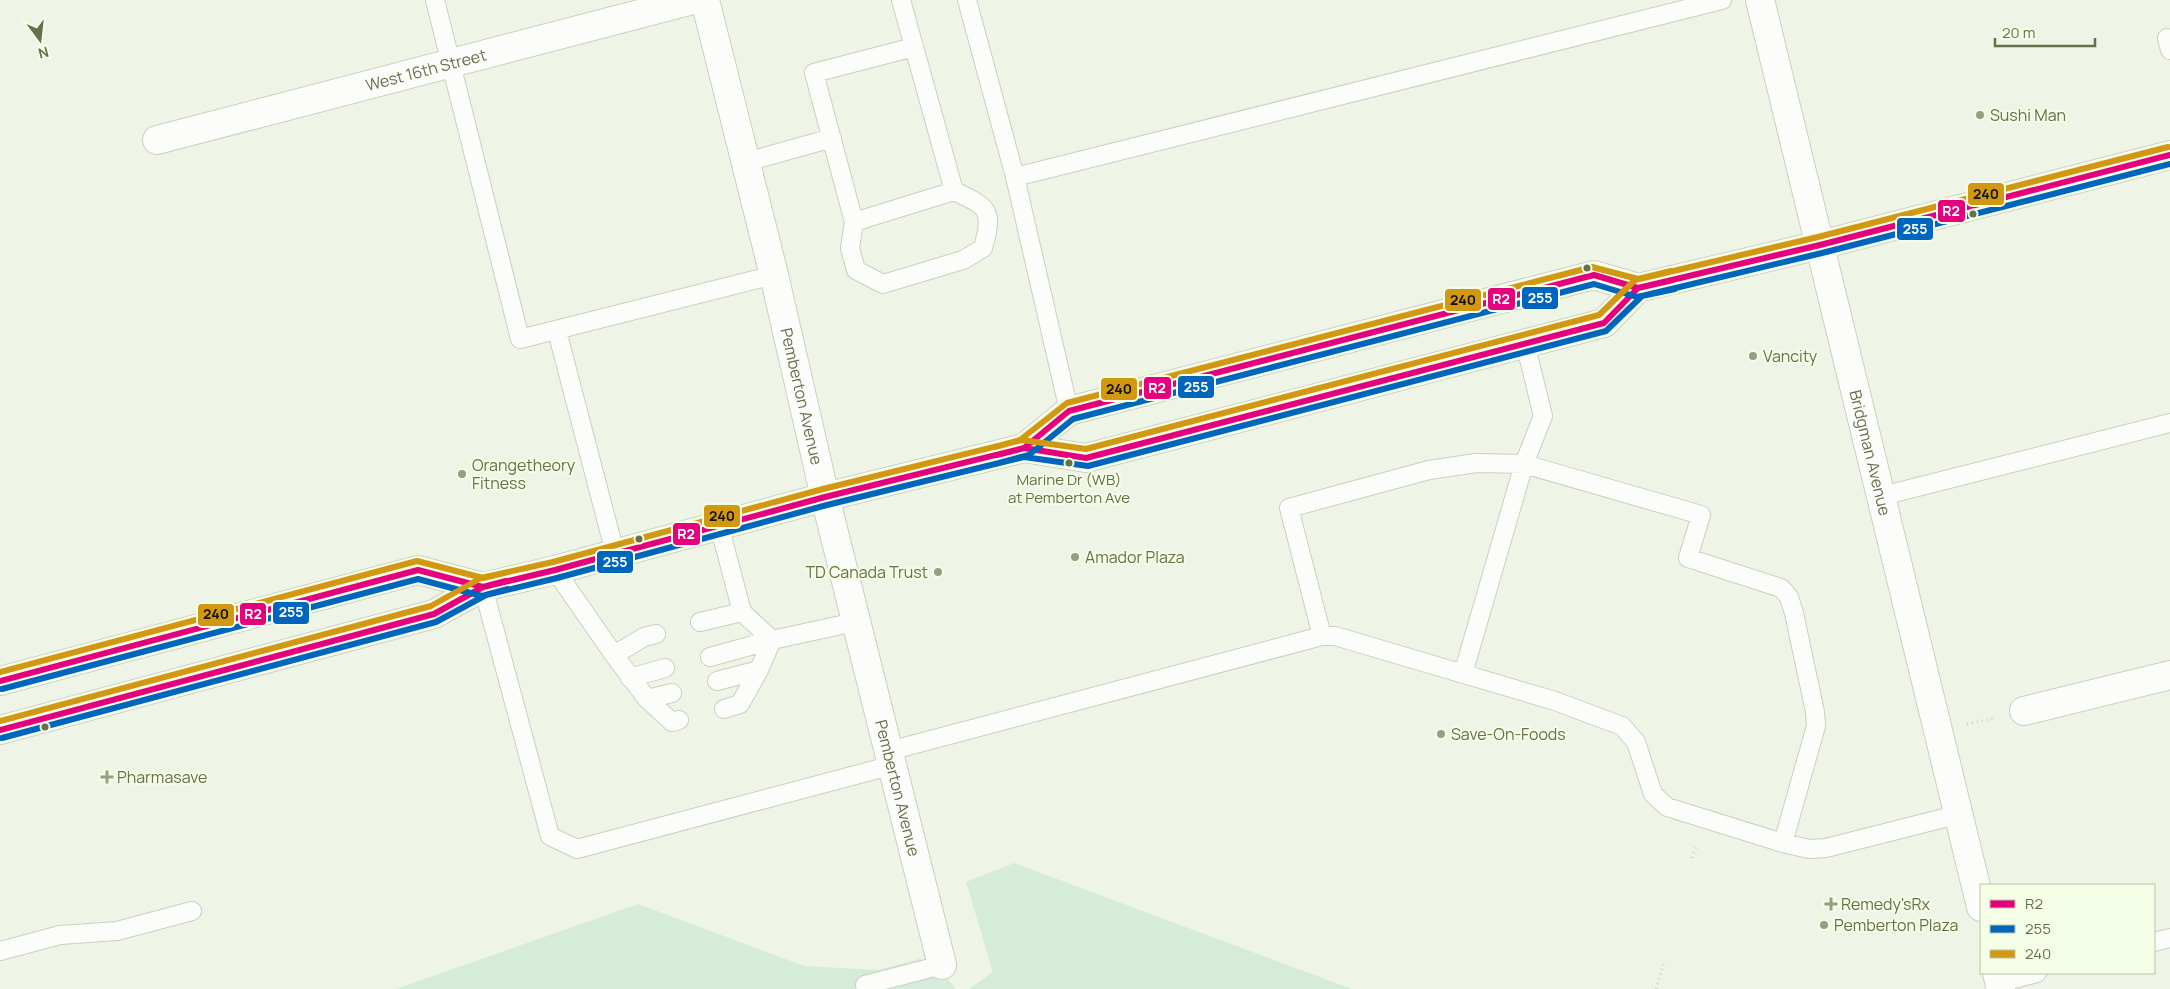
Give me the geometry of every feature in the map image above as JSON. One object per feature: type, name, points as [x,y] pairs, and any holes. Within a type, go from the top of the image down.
[{"type":"main road","name":"West 16th Street","points":[[158,140],[693,0]]},
{"type":"main road","name":"Pemberton Avenue","points":[[705,0],[774,275],[855,622],[942,965]]},
{"type":"main road","name":"Bridgman Avenue","points":[[1760,0],[1940,730],[1980,903]]},
{"type":"main road","points":[[1024,448],[1070,411],[1594,275],[1638,288],[1820,245],[2170,155]]},
{"type":"main road","points":[[0,730],[434,614],[483,587],[555,570],[615,552],[825,497],[1024,448],[1086,458],[1604,323],[1638,288]]},
{"type":"main road","points":[[0,681],[418,570],[483,587]]},
{"type":"main road","points":[[2024,711],[2170,675]]},
{"type":"lane","points":[[435,0],[520,339],[774,275]]},
{"type":"lane","points":[[901,0],[954,191]]},
{"type":"lane","points":[[967,0],[1016,177],[1070,411]]},
{"type":"lane","points":[[1016,177],[1722,0]]},
{"type":"lane","points":[[854,222],[954,191],[978,202],[988,213],[989,228],[983,248],[963,260],[883,284],[856,270],[850,248],[854,222],[814,73],[914,47]]},
{"type":"lane","points":[[746,162],[832,138]]},
{"type":"lane","points":[[557,331],[615,552]]},
{"type":"lane","points":[[1464,674],[1524,464],[1543,416],[1525,343]]},
{"type":"lane","points":[[1882,496],[2170,423]]},
{"type":"lane","points":[[1322,636],[1289,508],[1429,470],[1476,463],[1524,464],[1701,515],[1688,558],[1771,583],[1781,588],[1789,597],[1794,613],[1816,726],[1783,843]]},
{"type":"lane","points":[[720,525],[742,612],[772,640]]},
{"type":"lane","points":[[555,570],[630,678],[647,699],[672,722],[679,720]]},
{"type":"lane","points":[[483,587],[550,836],[577,849],[1322,636],[1335,636],[1464,674],[1589,712],[1622,726],[1636,742],[1653,794],[1667,807],[1783,843],[1810,849],[1826,848],[1960,814]]},
{"type":"lane","points":[[700,622],[742,612]]},
{"type":"lane","points":[[710,657],[772,640],[855,622]]},
{"type":"lane","points":[[614,655],[644,638],[656,634]]},
{"type":"lane","points":[[724,708],[740,704],[759,670],[772,640]]},
{"type":"lane","points":[[630,678],[665,668]]},
{"type":"lane","points":[[717,681],[759,670]]},
{"type":"lane","points":[[647,699],[672,692]]},
{"type":"lane","points":[[0,951],[60,935],[117,931],[192,911]]},
{"type":"lane","points":[[2155,942],[2170,938]]},
{"type":"lane","points":[[865,985],[942,965]]},
{"type":"lane","points":[[1999,981],[2032,974]]},
{"type":"path","points":[[1940,730],[2024,711]]},
{"type":"path","points":[[1656,989],[1664,962]]},
{"type":"green space","points":[[1014,863],[1352,989],[969,989],[993,972],[966,882]]},
{"type":"green space","points":[[638,904],[804,966],[878,970],[919,959],[941,968],[955,989],[396,989]]},
{"type":"transit line","name":"240","points":[[0,721],[431,606],[481,578],[553,562],[823,489],[1022,440],[1086,449],[1599,315],[1635,280],[1818,237],[2168,147]]},
{"type":"transit line","name":"R2","points":[[0,730],[434,614],[483,587],[555,570],[825,497],[1024,448],[1086,458],[1604,323],[1638,288],[1820,245],[2170,155]]},
{"type":"transit line","name":"255","points":[[2,738],[436,622],[486,595],[557,578],[827,505],[1024,457],[1088,466],[1606,331],[1642,296],[1822,253],[2170,164]]},
{"type":"transit line","name":"240","points":[[995,447],[1020,440],[1067,403],[1592,267],[1638,279],[1671,271]]},
{"type":"transit line","name":"R2","points":[[997,455],[1024,448],[1069,411],[1594,275],[1638,288],[1673,280]]},
{"type":"transit line","name":"255","points":[[999,463],[1029,455],[1073,419],[1594,284],[1637,297],[1675,289]]},
{"type":"transit line","name":"240","points":[[0,672],[417,561],[483,578],[504,573]]},
{"type":"transit line","name":"R2","points":[[0,681],[418,570],[483,587],[506,581]]},
{"type":"transit line","name":"255","points":[[2,689],[418,579],[482,596],[508,589]]},
{"type":"place","name":"Sushi Man","points":[[1980,115]]},
{"type":"place","name":"Vancity","points":[[1753,356]]},
{"type":"place","name":"Marine Dr (WB) at Pemberton Ave","points":[[1069,463]]},
{"type":"place","name":"Orangetheory Fitness","points":[[462,474]]},
{"type":"place","name":"Amador Plaza","points":[[1075,557]]},
{"type":"place","name":"TD Canada Trust","points":[[938,572]]},
{"type":"place","name":"Save-On-Foods","points":[[1441,734]]},
{"type":"place","name":"Pharmasave","points":[[107,777]]},
{"type":"place","name":"Remedy'sRx","points":[[1831,904]]},
{"type":"place","name":"Pemberton Plaza","points":[[1824,925]]}]
